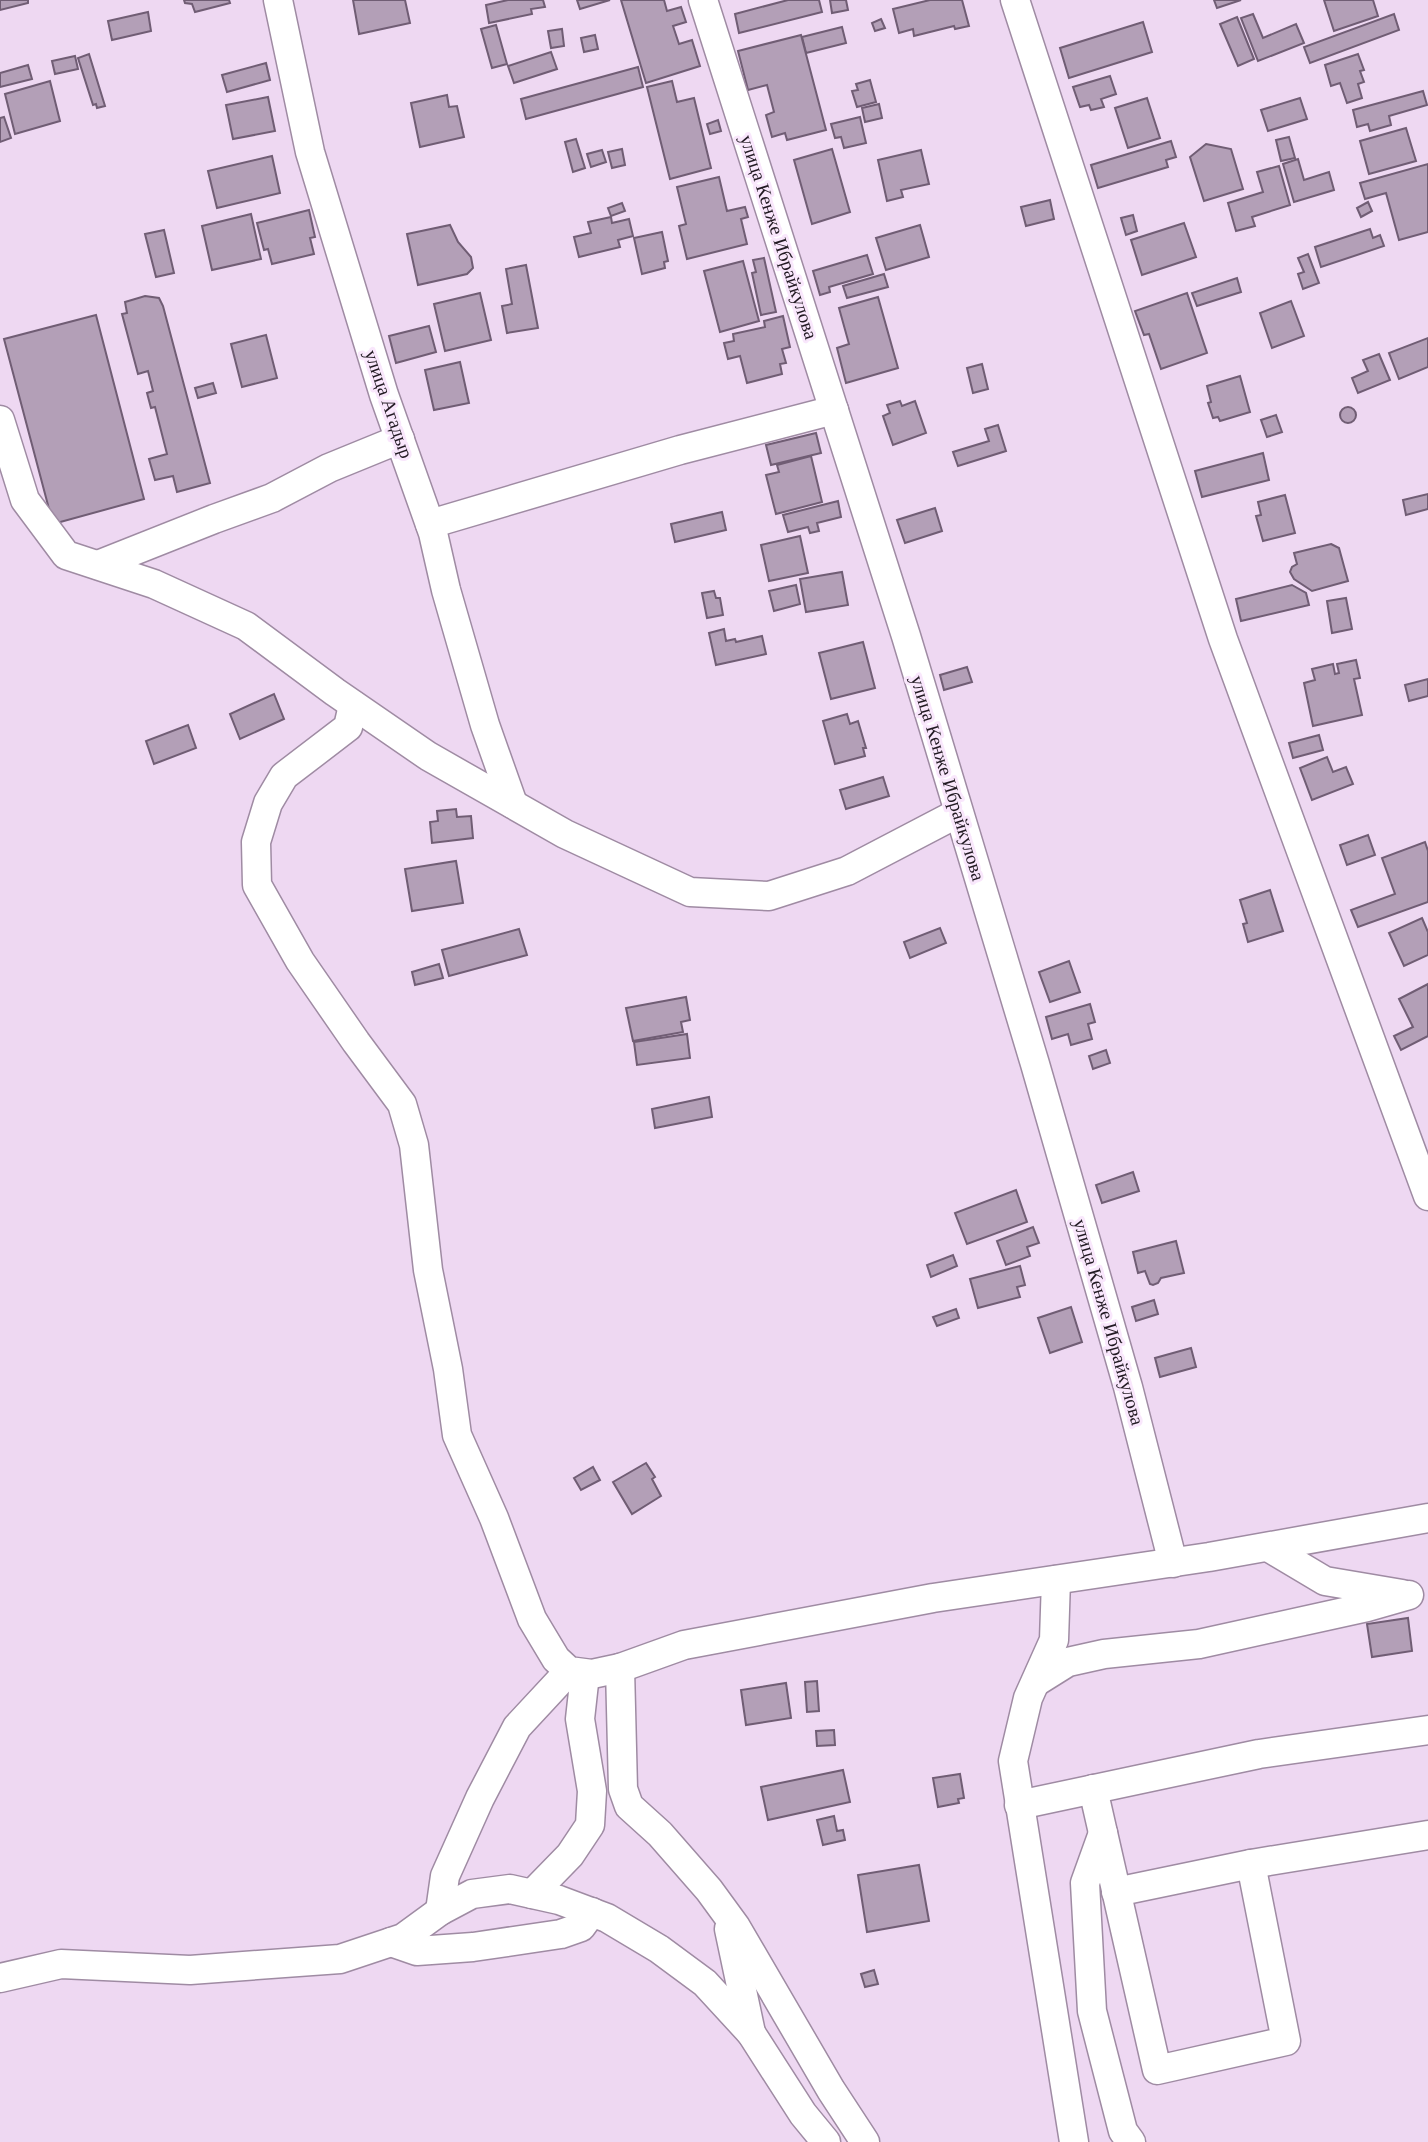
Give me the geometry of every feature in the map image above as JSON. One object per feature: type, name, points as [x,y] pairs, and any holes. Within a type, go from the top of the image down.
[{"type":"street","name":"улица Агадыр","points":[[278,0],[310,152],[384,395],[430,524],[481,713],[513,804]]},
{"type":"street","name":"улица Кенже Ибрайкулова","points":[[703,0],[906,636],[1097,1273],[1173,1563]]},
{"type":"street","points":[[1017,0],[1223,639],[1428,1196]]},
{"type":"street","points":[[430,524],[680,450],[834,410]]},
{"type":"street","points":[[0,420],[24,500],[66,555],[154,584],[246,626],[428,756],[565,834],[690,892],[769,896],[847,871],[958,813]]},
{"type":"street","points":[[98,565],[272,498],[329,468],[400,439]]},
{"type":"street","points":[[353,705],[348,727],[284,776],[268,803],[256,842],[257,885],[300,961],[402,1104],[414,1145],[428,1269],[448,1370],[457,1435],[495,1518],[532,1619],[556,1659],[577,1672],[620,1668],[684,1646],[933,1598],[1173,1563],[1428,1518]]},
{"type":"street","points":[[1268,1547],[1325,1581],[1418,1596]]},
{"type":"street","points":[[1056,1580],[1055,1640],[1028,1699],[1013,1761],[1074,2142]]},
{"type":"street","points":[[1036,1682],[1068,1662],[1104,1654],[1199,1644],[1418,1596]]},
{"type":"street","points":[[620,1668],[623,1789],[629,1807],[660,1834],[709,1890],[765,1975],[831,2090],[865,2142]]},
{"type":"street","points":[[577,1672],[580,1719],[592,1791],[590,1825]]},
{"type":"street","points":[[440,1911],[445,1876],[480,1798],[517,1727],[577,1672]]},
{"type":"street","points":[[1019,1805],[1259,1754],[1428,1730]]},
{"type":"street","points":[[1093,1789],[1157,2070],[1286,2041],[1251,1864]]},
{"type":"street","points":[[532,1894],[570,1856],[599,1816],[611,1810],[629,1807]]},
{"type":"street","points":[[1103,1833],[1085,1883],[1092,2011],[1122,2131],[1130,2142]]},
{"type":"street","points":[[1116,1892],[1251,1864],[1428,1835]]},
{"type":"street","points":[[0,1978],[61,1964],[190,1970],[340,1959],[403,1938],[440,1911],[472,1894],[510,1889],[559,1900],[607,1918],[659,1949],[705,1983],[751,2033],[803,2114],[825,2142]]},
{"type":"street","points":[[391,1942],[417,1951],[472,1947],[561,1934],[581,1927],[592,1912]]},
{"type":"street","points":[[725,1913],[751,2033]]},
{"type":"street","points":[[803,2114],[804,2142]]},
{"type":"building","points":[[0,0],[28,0],[28,3],[0,10]]},
{"type":"building","points":[[184,0],[229,0],[230,3],[195,12],[192,4],[185,3]]},
{"type":"building","points":[[353,0],[405,0],[410,23],[359,34]]},
{"type":"building","points":[[508,0],[543,0],[545,7],[531,9],[532,14],[489,23],[486,5]]},
{"type":"building","points":[[577,0],[610,0],[580,9]]},
{"type":"building","points":[[621,0],[664,0],[667,11],[681,7],[686,22],[673,26],[679,44],[692,40],[700,66],[646,83]]},
{"type":"building","points":[[788,0],[819,0],[822,12],[739,33],[735,14]]},
{"type":"building","points":[[830,0],[846,0],[848,10],[832,13]]},
{"type":"building","points":[[930,0],[962,0],[969,26],[955,29],[954,26],[914,36],[913,29],[899,33],[893,9]]},
{"type":"building","points":[[1214,0],[1241,0],[1217,8]]},
{"type":"building","points":[[1324,0],[1373,0],[1378,16],[1334,31]]},
{"type":"building","points":[[148,12],[151,31],[112,40],[108,21]]},
{"type":"building","points":[[1253,14],[1263,38],[1296,24],[1304,43],[1258,61],[1241,18]]},
{"type":"building","points":[[1394,14],[1399,30],[1310,63],[1304,47]]},
{"type":"building","points":[[1237,17],[1254,59],[1238,66],[1220,24]]},
{"type":"building","points":[[881,19],[885,28],[875,31],[872,23]]},
{"type":"building","points":[[1143,22],[1152,52],[1069,78],[1060,48]]},
{"type":"building","points":[[496,25],[507,64],[492,68],[481,29]]},
{"type":"building","points":[[842,27],[846,43],[806,53],[802,37]]},
{"type":"building","points":[[562,29],[564,46],[551,48],[548,31]]},
{"type":"building","points":[[595,35],[598,49],[584,52],[581,38]]},
{"type":"building","points":[[801,35],[826,130],[787,140],[785,133],[772,137],[766,115],[774,112],[767,85],[748,90],[738,51]]},
{"type":"building","points":[[551,52],[557,69],[514,83],[508,66]]},
{"type":"building","points":[[89,54],[105,106],[97,108],[96,104],[93,105],[78,58]]},
{"type":"building","points":[[1358,54],[1364,70],[1360,71],[1364,82],[1358,84],[1362,98],[1347,103],[1340,83],[1331,86],[1325,65]]},
{"type":"building","points":[[75,56],[78,69],[55,74],[52,61]]},
{"type":"building","points":[[266,63],[270,80],[227,92],[222,75]]},
{"type":"building","points":[[28,65],[32,79],[0,87],[0,73]]},
{"type":"building","points":[[638,67],[643,87],[526,119],[521,99]]},
{"type":"building","points":[[1110,76],[1116,94],[1101,99],[1104,107],[1091,110],[1089,105],[1080,107],[1073,87]]},
{"type":"building","points":[[870,80],[876,102],[857,107],[852,91],[858,90],[856,84]]},
{"type":"building","points":[[50,81],[60,121],[15,134],[5,94]]},
{"type":"building","points":[[672,81],[677,102],[694,98],[711,168],[670,179],[647,87]]},
{"type":"building","points":[[1423,91],[1427,105],[1389,116],[1391,125],[1370,131],[1368,124],[1357,127],[1353,110]]},
{"type":"building","points":[[447,95],[449,107],[457,106],[464,137],[420,147],[411,103]]},
{"type":"building","points":[[268,97],[275,131],[233,139],[226,105]]},
{"type":"building","points":[[1147,98],[1160,138],[1128,148],[1115,108]]},
{"type":"building","points":[[1300,98],[1307,119],[1268,131],[1261,110]]},
{"type":"building","points":[[879,104],[882,118],[865,122],[862,108]]},
{"type":"building","points":[[4,117],[11,138],[0,142],[0,118]]},
{"type":"building","points":[[860,117],[866,143],[844,148],[841,137],[835,138],[831,124]]},
{"type":"building","points":[[718,120],[721,131],[710,134],[707,124]]},
{"type":"building","points":[[1406,128],[1416,161],[1369,174],[1360,141]]},
{"type":"building","points":[[1289,137],[1295,158],[1281,161],[1276,140]]},
{"type":"building","points":[[576,139],[585,168],[573,172],[565,142]]},
{"type":"building","points":[[1171,141],[1176,157],[1166,160],[1168,167],[1098,188],[1091,165]]},
{"type":"building","points":[[1206,144],[1231,149],[1243,189],[1204,201],[1190,157]]},
{"type":"building","points":[[622,149],[625,165],[612,168],[608,152]]},
{"type":"building","points":[[832,149],[850,212],[812,224],[794,160]]},
{"type":"building","points":[[602,150],[606,162],[591,167],[587,154]]},
{"type":"building","points":[[921,150],[929,184],[901,190],[903,197],[887,201],[878,160]]},
{"type":"building","points":[[272,156],[280,193],[217,208],[208,171]]},
{"type":"building","points":[[1298,159],[1304,180],[1329,172],[1334,190],[1294,202],[1283,164]]},
{"type":"building","points":[[1428,164],[1428,232],[1399,240],[1386,193],[1365,199],[1360,183]]},
{"type":"building","points":[[1279,166],[1290,205],[1252,217],[1255,226],[1236,231],[1228,203],[1263,192],[1257,172]]},
{"type":"building","points":[[719,177],[727,211],[745,207],[748,217],[741,219],[747,244],[687,259],[679,226],[686,224],[677,187]]},
{"type":"building","points":[[1050,200],[1054,219],[1026,226],[1021,207]]},
{"type":"building","points":[[1368,202],[1372,211],[1361,217],[1357,208]]},
{"type":"building","points":[[622,203],[625,211],[611,216],[608,208]]},
{"type":"building","points":[[309,210],[315,237],[310,238],[314,254],[272,264],[268,249],[264,250],[257,223]]},
{"type":"building","points":[[251,214],[261,259],[212,270],[202,226]]},
{"type":"building","points":[[1133,215],[1137,231],[1126,235],[1121,218]]},
{"type":"building","points":[[611,217],[612,223],[629,219],[633,236],[618,240],[620,247],[579,257],[574,237],[591,233],[588,222]]},
{"type":"building","points":[[1184,223],[1196,257],[1142,275],[1131,240]]},
{"type":"building","points":[[450,225],[458,242],[471,257],[473,268],[467,274],[418,285],[407,234]]},
{"type":"building","points":[[920,225],[929,257],[886,270],[876,238]]},
{"type":"building","points":[[1370,229],[1373,238],[1380,235],[1384,246],[1321,267],[1315,247]]},
{"type":"building","points":[[164,230],[174,273],[156,277],[145,234]]},
{"type":"building","points":[[662,232],[668,261],[664,262],[665,268],[642,274],[634,238]]},
{"type":"building","points":[[1308,254],[1319,283],[1303,289],[1298,274],[1304,272],[1298,258]]},
{"type":"building","points":[[867,255],[873,274],[829,287],[830,292],[820,295],[813,271]]},
{"type":"building","points":[[764,258],[776,312],[761,315],[752,273],[756,272],[753,260]]},
{"type":"building","points":[[743,261],[759,321],[720,332],[704,271]]},
{"type":"building","points":[[526,265],[538,328],[507,333],[502,306],[512,304],[506,269]]},
{"type":"building","points":[[884,274],[888,287],[847,298],[843,286]]},
{"type":"building","points":[[1237,278],[1241,292],[1197,306],[1192,293]]},
{"type":"building","points":[[480,293],[491,340],[445,351],[434,304]]},
{"type":"building","points":[[1187,293],[1207,353],[1161,369],[1149,334],[1144,335],[1135,311]]},
{"type":"building","points":[[145,296],[159,298],[163,306],[210,483],[177,492],[173,476],[155,480],[149,459],[167,454],[155,407],[151,408],[147,393],[153,391],[148,371],[138,374],[122,314],[127,313],[125,302]]},
{"type":"building","points":[[878,297],[898,368],[846,383],[837,348],[849,344],[839,308]]},
{"type":"building","points":[[1291,301],[1304,336],[1272,348],[1260,313]]},
{"type":"building","points":[[96,315],[144,499],[53,524],[4,339]]},
{"type":"building","points":[[783,316],[790,347],[782,349],[786,363],[780,364],[782,374],[747,383],[740,356],[728,359],[724,343],[734,341],[733,334],[765,327],[764,321]]},
{"type":"building","points":[[429,326],[436,352],[396,363],[389,336]]},
{"type":"building","points":[[266,335],[277,378],[242,387],[231,344]]},
{"type":"building","points":[[1428,338],[1428,367],[1399,379],[1389,353]]},
{"type":"building","points":[[1379,354],[1390,380],[1358,393],[1352,378],[1368,371],[1363,360]]},
{"type":"building","points":[[460,362],[469,403],[434,410],[425,370]]},
{"type":"building","points":[[982,364],[988,389],[973,393],[967,368]]},
{"type":"building","points":[[1240,376],[1250,412],[1220,421],[1218,417],[1213,418],[1208,403],[1211,402],[1207,386]]},
{"type":"building","points":[[213,383],[216,393],[198,398],[195,388]]},
{"type":"building","points":[[900,401],[902,406],[915,401],[926,433],[893,445],[883,416],[890,413],[887,405]]},
{"type":"building","points":[[1345,407],[1351,407],[1356,415],[1354,421],[1345,423],[1340,418],[1340,412]]},
{"type":"building","points":[[1276,415],[1282,432],[1267,437],[1261,420]]},
{"type":"building","points":[[998,425],[1006,451],[958,466],[953,452],[989,441],[985,429]]},
{"type":"building","points":[[816,433],[821,453],[771,465],[766,445]]},
{"type":"building","points":[[1263,453],[1269,480],[1202,497],[1195,471]]},
{"type":"building","points":[[811,456],[822,502],[776,514],[766,475],[779,472],[777,465]]},
{"type":"building","points":[[1428,494],[1428,509],[1406,515],[1403,500]]},
{"type":"building","points":[[1285,495],[1295,533],[1263,541],[1256,516],[1261,515],[1258,502]]},
{"type":"building","points":[[838,501],[841,517],[817,523],[819,531],[810,533],[808,527],[788,532],[783,515]]},
{"type":"building","points":[[935,508],[942,531],[905,543],[897,520]]},
{"type":"building","points":[[722,512],[726,530],[675,542],[671,524]]},
{"type":"building","points":[[800,536],[808,573],[769,581],[761,545]]},
{"type":"building","points":[[1331,544],[1339,548],[1348,581],[1312,591],[1294,579],[1290,572],[1297,564],[1294,553]]},
{"type":"building","points":[[842,572],[848,605],[806,612],[800,579]]},
{"type":"building","points":[[796,585],[800,604],[774,611],[769,591]]},
{"type":"building","points":[[1292,585],[1306,593],[1309,605],[1241,621],[1236,599]]},
{"type":"building","points":[[714,591],[716,598],[720,598],[723,615],[707,618],[702,593]]},
{"type":"building","points":[[1346,598],[1352,629],[1332,633],[1327,601]]},
{"type":"building","points":[[724,629],[726,641],[735,639],[736,642],[762,636],[766,654],[716,665],[709,633]]},
{"type":"building","points":[[863,642],[875,688],[831,699],[819,653]]},
{"type":"building","points":[[1356,660],[1360,678],[1354,679],[1362,715],[1313,726],[1304,683],[1315,680],[1312,669],[1333,664],[1335,674],[1339,673],[1337,664]]},
{"type":"building","points":[[967,667],[972,682],[944,690],[940,675]]},
{"type":"building","points":[[1428,679],[1428,696],[1409,701],[1405,685]]},
{"type":"building","points":[[274,694],[284,719],[240,739],[230,714]]},
{"type":"building","points":[[847,714],[850,724],[858,721],[866,748],[863,748],[865,756],[835,764],[823,721]]},
{"type":"building","points":[[188,725],[196,748],[154,764],[146,741]]},
{"type":"building","points":[[1319,735],[1323,750],[1293,758],[1289,743]]},
{"type":"building","points":[[1327,757],[1333,772],[1346,767],[1353,784],[1312,800],[1300,768]]},
{"type":"building","points":[[883,777],[889,796],[846,809],[840,790]]},
{"type":"building","points":[[456,809],[457,817],[471,816],[473,838],[432,843],[430,822],[438,821],[437,811]]},
{"type":"building","points":[[1368,835],[1375,855],[1347,865],[1340,845]]},
{"type":"building","points":[[1425,842],[1428,851],[1428,902],[1358,927],[1351,910],[1395,894],[1382,858]]},
{"type":"building","points":[[456,861],[463,903],[412,911],[405,869]]},
{"type":"building","points":[[1270,890],[1283,931],[1248,942],[1243,924],[1247,923],[1240,900]]},
{"type":"building","points":[[1422,918],[1428,932],[1428,955],[1404,966],[1389,933]]},
{"type":"building","points":[[940,928],[946,943],[910,958],[904,942]]},
{"type":"building","points":[[519,929],[527,955],[449,976],[442,950]]},
{"type":"building","points":[[1069,961],[1080,992],[1050,1002],[1039,972]]},
{"type":"building","points":[[439,964],[443,978],[415,985],[412,972]]},
{"type":"building","points":[[1428,984],[1428,1036],[1401,1050],[1394,1036],[1413,1027],[1399,999]]},
{"type":"building","points":[[686,997],[690,1020],[681,1022],[683,1032],[633,1041],[626,1008]]},
{"type":"building","points":[[1090,1004],[1095,1022],[1088,1024],[1092,1039],[1071,1045],[1068,1034],[1052,1039],[1046,1017]]},
{"type":"building","points":[[687,1034],[690,1058],[637,1065],[634,1042]]},
{"type":"building","points":[[1106,1050],[1110,1063],[1093,1069],[1089,1056]]},
{"type":"building","points":[[709,1097],[712,1117],[655,1128],[652,1109]]},
{"type":"building","points":[[1133,1172],[1139,1191],[1102,1203],[1096,1185]]},
{"type":"building","points":[[1016,1190],[1027,1222],[967,1244],[955,1213]]},
{"type":"building","points":[[1033,1227],[1039,1243],[1027,1247],[1030,1256],[1006,1265],[997,1241]]},
{"type":"building","points":[[1176,1241],[1184,1273],[1161,1278],[1158,1283],[1150,1284],[1145,1271],[1138,1273],[1133,1252]]},
{"type":"building","points":[[953,1255],[957,1266],[931,1277],[927,1265]]},
{"type":"building","points":[[1020,1266],[1025,1285],[1017,1287],[1020,1297],[978,1308],[970,1279]]},
{"type":"building","points":[[1154,1300],[1158,1314],[1136,1321],[1132,1307]]},
{"type":"building","points":[[1071,1307],[1082,1342],[1050,1353],[1038,1318]]},
{"type":"building","points":[[956,1309],[959,1318],[937,1326],[933,1317]]},
{"type":"building","points":[[1191,1348],[1196,1367],[1160,1377],[1155,1358]]},
{"type":"building","points":[[646,1463],[655,1477],[652,1479],[661,1496],[632,1514],[613,1482]]},
{"type":"building","points":[[593,1467],[600,1480],[581,1490],[574,1478]]},
{"type":"building","points":[[1408,1618],[1412,1651],[1372,1657],[1367,1624]]},
{"type":"building","points":[[817,1681],[819,1711],[807,1712],[805,1682]]},
{"type":"building","points":[[786,1683],[791,1718],[746,1725],[741,1690]]},
{"type":"building","points":[[834,1730],[835,1745],[817,1746],[816,1731]]},
{"type":"building","points":[[843,1770],[850,1802],[768,1820],[761,1787]]},
{"type":"building","points":[[960,1774],[964,1798],[958,1799],[959,1803],[938,1807],[933,1778]]},
{"type":"building","points":[[834,1816],[837,1831],[843,1830],[845,1840],[823,1845],[817,1820]]},
{"type":"building","points":[[919,1865],[929,1921],[867,1932],[858,1875]]},
{"type":"building","points":[[874,1970],[878,1984],[865,1987],[861,1974]]}]
